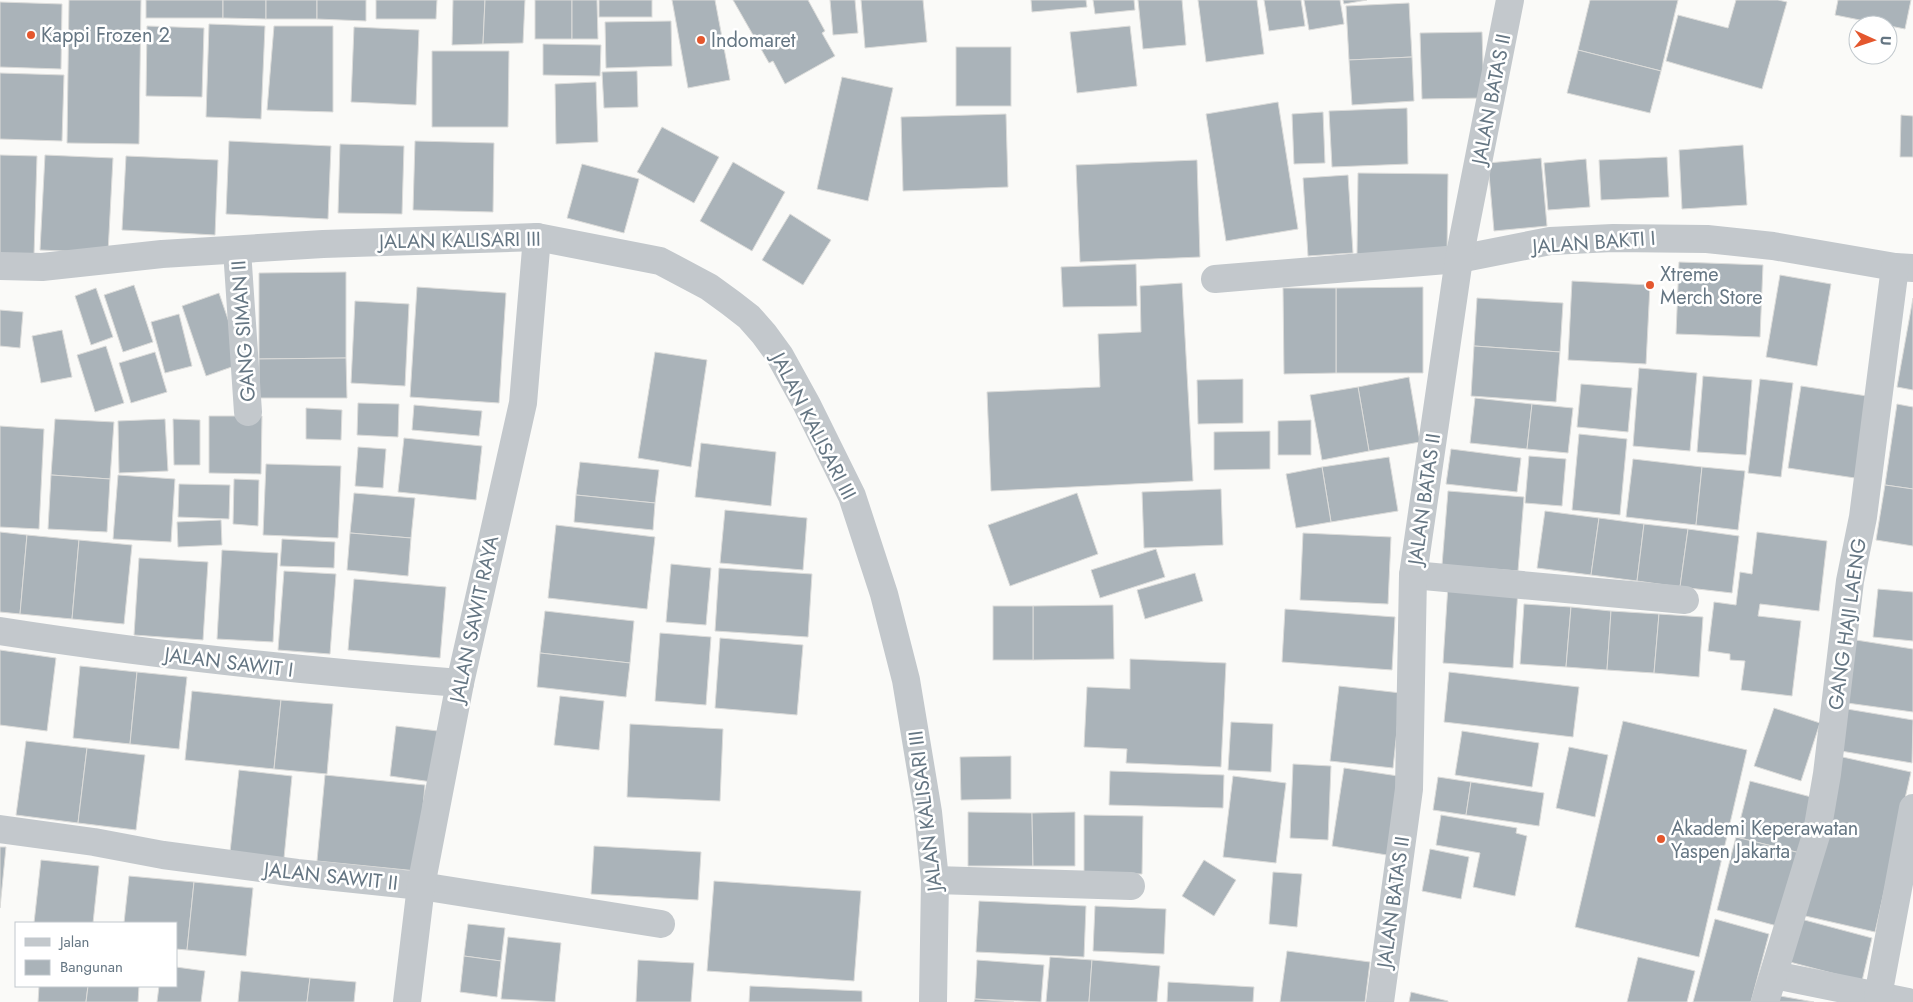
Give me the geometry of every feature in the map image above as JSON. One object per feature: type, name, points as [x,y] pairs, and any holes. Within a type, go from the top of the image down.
[{"type":"street","name":"JALAN BATAS II","points":[[1380,1002],[1409,788],[1413,575],[1459,259],[1510,0]]},
{"type":"street","name":"JALAN KALISARI III","points":[[0,266],[42,268],[162,254],[323,244],[536,237],[660,260],[709,287],[749,317],[780,356],[807,405],[852,496],[870,546],[906,680],[920,752],[935,880],[933,1002]]},
{"type":"street","name":"JALAN SAWIT RAYA","points":[[407,1002],[421,886],[460,683],[523,403],[536,237]]},
{"type":"street","name":"JALAN BAKTI I","points":[[1216,279],[1459,259],[1550,241],[1672,238],[1773,246],[1904,268]]},
{"type":"street","name":"GANG SIMAN II","points":[[237,250],[248,412]]},
{"type":"street","name":"GANG HAJI LAENG","points":[[1765,1002],[1817,832],[1827,774],[1850,582],[1863,517],[1904,268]]},
{"type":"street","points":[[1413,575],[1684,600]]},
{"type":"street","name":"JALAN SAWIT I","points":[[0,631],[99,647],[281,669],[460,683]]},
{"type":"street","points":[[1878,996],[1913,808]]},
{"type":"street","name":"JALAN SAWIT II","points":[[0,829],[84,841],[173,857],[421,886],[661,924]]},
{"type":"street","points":[[935,880],[1132,886]]},
{"type":"street","points":[[1774,975],[1908,1002]]},
{"type":"building","points":[[69,0],[141,0],[139,144],[67,143]]},
{"type":"building","points":[[146,0],[223,0],[223,18],[146,18]]},
{"type":"building","points":[[223,0],[266,0],[266,19],[223,18]]},
{"type":"building","points":[[266,0],[317,0],[317,19],[266,19]]},
{"type":"building","points":[[317,0],[366,0],[366,21],[317,19]]},
{"type":"building","points":[[376,0],[437,0],[436,19],[376,19]]},
{"type":"building","points":[[453,0],[485,0],[483,44],[452,45]]},
{"type":"building","points":[[485,0],[525,0],[523,43],[483,44]]},
{"type":"building","points":[[535,0],[572,0],[572,39],[535,39]]},
{"type":"building","points":[[572,0],[597,0],[598,39],[572,39]]},
{"type":"building","points":[[599,0],[652,0],[652,17],[599,17]]},
{"type":"building","name":"Indomaret","points":[[672,0],[715,0],[730,80],[688,88]]},
{"type":"building","points":[[733,0],[808,0],[825,31],[822,33],[835,56],[785,84],[773,61],[769,63]]},
{"type":"building","points":[[830,0],[855,0],[858,33],[833,35]]},
{"type":"building","points":[[861,0],[923,0],[927,42],[865,48]]},
{"type":"building","points":[[1031,0],[1086,0],[1087,7],[1032,12]]},
{"type":"building","points":[[1093,0],[1134,0],[1135,10],[1095,14]]},
{"type":"building","points":[[1138,0],[1182,0],[1186,45],[1143,49]]},
{"type":"building","points":[[1198,0],[1257,0],[1264,54],[1206,62]]},
{"type":"building","points":[[1264,0],[1301,0],[1305,26],[1269,31]]},
{"type":"building","points":[[1304,0],[1340,0],[1344,24],[1309,30]]},
{"type":"building","points":[[1343,0],[1367,0],[1344,4]]},
{"type":"building","points":[[1590,0],[1678,0],[1661,71],[1578,50]]},
{"type":"building","points":[[1736,0],[1778,0],[1787,2],[1762,89],[1666,61],[1678,15],[1728,28]]},
{"type":"building","points":[[1838,0],[1911,0],[1905,29],[1898,28],[1898,15],[1848,15],[1848,18],[1835,15]]},
{"type":"building","name":"Kappi Frozen 2","points":[[0,2],[62,4],[61,69],[0,67]]},
{"type":"building","points":[[1409,3],[1412,57],[1349,60],[1346,6]]},
{"type":"building","points":[[671,21],[672,66],[606,68],[605,22]]},
{"type":"building","points":[[209,24],[265,26],[261,119],[206,117]]},
{"type":"building","points":[[147,26],[204,28],[202,97],[146,96]]},
{"type":"building","points":[[274,26],[333,26],[333,112],[267,110]]},
{"type":"building","points":[[1130,26],[1137,86],[1077,93],[1070,32]]},
{"type":"building","points":[[354,27],[419,30],[416,105],[351,102]]},
{"type":"building","points":[[1482,32],[1484,98],[1422,99],[1420,33]]},
{"type":"building","points":[[543,44],[601,45],[600,76],[543,75]]},
{"type":"building","points":[[956,47],[1011,47],[1011,106],[956,106]]},
{"type":"building","points":[[1578,50],[1661,71],[1650,113],[1567,93]]},
{"type":"building","points":[[432,51],[509,51],[508,127],[432,127]]},
{"type":"building","points":[[1412,57],[1414,101],[1352,105],[1349,60]]},
{"type":"building","points":[[637,71],[638,107],[604,108],[602,72]]},
{"type":"building","points":[[0,73],[64,75],[62,141],[0,139]]},
{"type":"building","points":[[842,77],[893,88],[868,201],[817,189]]},
{"type":"building","points":[[596,82],[598,142],[556,144],[555,84]]},
{"type":"building","points":[[1278,102],[1298,229],[1226,241],[1206,114]]},
{"type":"building","points":[[1407,108],[1408,164],[1332,167],[1329,111]]},
{"type":"building","points":[[1323,112],[1325,163],[1294,164],[1292,114]]},
{"type":"building","points":[[1006,114],[1008,187],[903,191],[901,117]]},
{"type":"building","points":[[1901,115],[1913,116],[1913,157],[1900,157]]},
{"type":"building","points":[[662,127],[719,157],[694,203],[637,172]]},
{"type":"building","points":[[229,141],[331,146],[328,219],[226,214]]},
{"type":"building","points":[[415,141],[494,143],[493,212],[413,210]]},
{"type":"building","points":[[340,144],[404,146],[402,214],[338,213]]},
{"type":"building","points":[[1743,145],[1747,205],[1682,209],[1679,150]]},
{"type":"building","points":[[0,155],[37,156],[34,255],[0,254]]},
{"type":"building","points":[[45,155],[113,158],[108,253],[40,250]]},
{"type":"building","points":[[126,156],[218,160],[215,235],[122,230]]},
{"type":"building","points":[[1667,157],[1669,197],[1601,200],[1599,160]]},
{"type":"building","points":[[1541,158],[1547,226],[1494,231],[1488,163]]},
{"type":"building","points":[[1586,159],[1590,207],[1548,210],[1544,163]]},
{"type":"building","points":[[1197,160],[1200,257],[1080,262],[1076,165]]},
{"type":"building","points":[[733,162],[785,192],[752,251],[700,221]]},
{"type":"building","points":[[582,164],[639,179],[624,233],[567,218]]},
{"type":"building","points":[[1358,173],[1448,174],[1447,255],[1357,254]]},
{"type":"building","points":[[1348,175],[1353,253],[1308,256],[1303,178]]},
{"type":"building","points":[[790,214],[831,240],[803,285],[762,260]]},
{"type":"building","points":[[1679,262],[1763,265],[1760,337],[1676,334]]},
{"type":"building","points":[[1136,264],[1137,306],[1063,307],[1061,267]]},
{"type":"building","points":[[346,272],[346,358],[259,359],[259,273]]},
{"type":"building","points":[[1780,275],[1831,284],[1817,366],[1766,357]]},
{"type":"building","points":[[1572,281],[1650,285],[1646,364],[1568,360]]},
{"type":"building","points":[[1182,283],[1193,481],[991,491],[987,392],[1100,387],[1098,334],[1141,332],[1140,286]]},
{"type":"building","points":[[134,285],[153,342],[123,352],[104,295]]},
{"type":"building","points":[[417,287],[506,293],[499,403],[410,397]]},
{"type":"building","points":[[1423,287],[1423,373],[1336,373],[1336,288]]},
{"type":"building","points":[[96,288],[113,337],[91,345],[75,296]]},
{"type":"building","points":[[1283,288],[1336,288],[1336,373],[1284,374]]},
{"type":"building","points":[[219,293],[243,363],[206,376],[182,306]]},
{"type":"building","points":[[1477,298],[1563,303],[1560,352],[1474,346]]},
{"type":"building","points":[[1913,298],[1913,390],[1897,387]]},
{"type":"building","points":[[355,301],[409,304],[405,386],[351,383]]},
{"type":"building","points":[[0,310],[23,312],[20,348],[0,346]]},
{"type":"building","points":[[179,314],[192,366],[165,373],[151,322]]},
{"type":"building","points":[[62,330],[72,377],[41,383],[32,336]]},
{"type":"building","points":[[106,346],[124,403],[95,412],[77,355]]},
{"type":"building","points":[[1474,346],[1560,352],[1556,402],[1471,396]]},
{"type":"building","points":[[155,352],[167,392],[131,403],[119,363]]},
{"type":"building","points":[[655,352],[707,360],[691,467],[638,458]]},
{"type":"building","points":[[346,358],[347,398],[259,398],[259,359]]},
{"type":"building","points":[[1639,368],[1697,373],[1690,451],[1633,446]]},
{"type":"building","points":[[1703,376],[1752,380],[1746,455],[1697,452]]},
{"type":"building","points":[[1409,377],[1420,442],[1369,451],[1358,387]]},
{"type":"building","points":[[1243,379],[1243,423],[1198,424],[1197,380]]},
{"type":"building","points":[[1760,379],[1793,383],[1781,477],[1748,473]]},
{"type":"building","points":[[1581,384],[1632,388],[1628,432],[1577,427]]},
{"type":"building","points":[[1801,386],[1867,396],[1855,478],[1788,468]]},
{"type":"building","points":[[1358,387],[1369,451],[1322,460],[1310,395]]},
{"type":"building","points":[[1475,398],[1532,404],[1527,449],[1470,443]]},
{"type":"building","points":[[358,403],[399,404],[398,437],[357,435]]},
{"type":"building","points":[[1532,404],[1573,408],[1568,453],[1527,449]]},
{"type":"building","points":[[1897,404],[1913,407],[1913,489],[1885,485]]},
{"type":"building","points":[[414,405],[482,411],[479,436],[412,430]]},
{"type":"building","points":[[306,408],[342,410],[341,440],[306,439]]},
{"type":"building","points":[[209,416],[262,416],[261,474],[209,473]]},
{"type":"building","points":[[55,419],[114,422],[110,479],[51,475]]},
{"type":"building","points":[[165,419],[168,471],[119,473],[118,421]]},
{"type":"building","points":[[173,419],[200,420],[200,465],[174,465]]},
{"type":"building","points":[[1311,420],[1311,455],[1278,455],[1278,421]]},
{"type":"building","points":[[0,426],[44,429],[39,529],[0,527]]},
{"type":"building","points":[[1270,431],[1270,469],[1214,470],[1214,432]]},
{"type":"building","points":[[1579,434],[1627,439],[1620,515],[1572,510]]},
{"type":"building","points":[[404,438],[482,446],[476,500],[398,492]]},
{"type":"building","points":[[701,443],[776,452],[771,506],[695,497]]},
{"type":"building","points":[[358,447],[386,449],[383,488],[355,486]]},
{"type":"building","points":[[1451,449],[1521,458],[1517,492],[1446,484]]},
{"type":"building","points":[[1529,456],[1566,459],[1562,506],[1525,503]]},
{"type":"building","points":[[1389,457],[1398,511],[1331,522],[1322,467]]},
{"type":"building","points":[[1633,459],[1702,467],[1696,525],[1626,517]]},
{"type":"building","points":[[580,462],[659,470],[655,503],[576,495]]},
{"type":"building","points":[[266,464],[341,466],[338,538],[263,535]]},
{"type":"building","points":[[1322,467],[1331,522],[1296,528],[1286,474]]},
{"type":"building","points":[[1702,467],[1745,471],[1738,530],[1696,525]]},
{"type":"building","points":[[51,475],[110,479],[107,532],[48,529]]},
{"type":"building","points":[[118,475],[175,479],[171,542],[113,539]]},
{"type":"building","points":[[234,479],[259,480],[258,526],[233,524]]},
{"type":"building","points":[[179,484],[230,485],[229,519],[178,517]]},
{"type":"building","points":[[1885,485],[1913,489],[1913,546],[1876,540]]},
{"type":"building","points":[[1221,489],[1223,545],[1144,548],[1142,492]]},
{"type":"building","points":[[1448,491],[1524,497],[1518,571],[1442,565]]},
{"type":"building","points":[[354,493],[415,498],[411,538],[350,533]]},
{"type":"building","points":[[1077,493],[1098,554],[1010,586],[988,525]]},
{"type":"building","points":[[576,495],[655,503],[653,530],[574,522]]},
{"type":"building","points":[[725,510],[807,518],[803,570],[720,563]]},
{"type":"building","points":[[1545,511],[1599,518],[1591,575],[1537,568]]},
{"type":"building","points":[[1599,518],[1644,524],[1637,581],[1591,575]]},
{"type":"building","points":[[221,520],[222,545],[178,547],[177,522]]},
{"type":"building","points":[[1644,524],[1688,529],[1680,587],[1637,581]]},
{"type":"building","points":[[556,525],[655,537],[647,609],[548,598]]},
{"type":"building","points":[[1688,529],[1739,536],[1732,593],[1680,587]]},
{"type":"building","points":[[0,532],[27,535],[20,614],[0,612]]},
{"type":"building","points":[[1757,532],[1827,541],[1819,611],[1760,604],[1758,616],[1801,621],[1792,696],[1741,690],[1745,661],[1730,660],[1730,654],[1708,651],[1714,602],[1736,605],[1740,572],[1752,574]]},
{"type":"building","points":[[350,533],[411,538],[408,576],[347,570]]},
{"type":"building","points":[[1303,533],[1391,537],[1388,604],[1300,600]]},
{"type":"building","points":[[27,535],[79,540],[72,619],[20,614]]},
{"type":"building","points":[[282,539],[335,542],[334,568],[280,566]]},
{"type":"building","points":[[79,540],[132,545],[124,624],[72,619]]},
{"type":"building","points":[[1156,549],[1165,577],[1100,598],[1091,570]]},
{"type":"building","points":[[222,550],[278,553],[273,642],[217,639]]},
{"type":"building","points":[[139,558],[208,562],[203,640],[134,635]]},
{"type":"building","points":[[671,564],[711,568],[706,625],[666,622]]},
{"type":"building","points":[[719,568],[812,574],[808,637],[715,631]]},
{"type":"building","points":[[284,571],[336,574],[330,654],[278,650]]},
{"type":"building","points":[[1195,573],[1203,601],[1145,619],[1137,590]]},
{"type":"building","points":[[354,579],[446,587],[440,658],[348,650]]},
{"type":"building","points":[[1448,585],[1518,589],[1513,668],[1443,663]]},
{"type":"building","points":[[1878,589],[1913,592],[1913,641],[1873,637]]},
{"type":"building","points":[[1524,604],[1571,607],[1566,667],[1520,664]]},
{"type":"building","points":[[1113,605],[1114,659],[1033,660],[1033,606]]},
{"type":"building","points":[[993,606],[1033,606],[1033,660],[993,660]]},
{"type":"building","points":[[1571,607],[1611,611],[1607,670],[1566,667]]},
{"type":"building","points":[[1285,609],[1395,617],[1392,670],[1282,662]]},
{"type":"building","points":[[545,611],[634,621],[630,663],[540,653]]},
{"type":"building","points":[[1611,611],[1659,614],[1654,673],[1607,670]]},
{"type":"building","points":[[1659,614],[1703,617],[1699,677],[1654,673]]},
{"type":"building","points":[[660,633],[711,637],[706,705],[655,701]]},
{"type":"building","points":[[720,638],[803,645],[797,715],[715,708]]},
{"type":"building","points":[[1856,640],[1913,649],[1913,712],[1847,703]]},
{"type":"building","points":[[0,650],[56,658],[47,731],[0,725]]},
{"type":"building","points":[[540,653],[630,663],[626,697],[537,687]]},
{"type":"building","points":[[1130,659],[1226,663],[1221,767],[1126,763],[1127,749],[1084,747],[1087,687],[1130,689]]},
{"type":"building","points":[[80,666],[137,672],[130,744],[73,738]]},
{"type":"building","points":[[137,672],[187,677],[179,749],[130,744]]},
{"type":"building","points":[[1449,672],[1579,687],[1573,737],[1444,722]]},
{"type":"building","points":[[1339,686],[1401,693],[1393,768],[1330,761]]},
{"type":"building","points":[[192,691],[281,700],[274,769],[185,760]]},
{"type":"building","points":[[560,696],[604,701],[599,750],[554,745]]},
{"type":"building","points":[[281,700],[333,704],[327,774],[274,769]]},
{"type":"building","points":[[1774,708],[1820,723],[1801,781],[1754,766]]},
{"type":"building","points":[[1841,708],[1913,720],[1912,763],[1835,750]]},
{"type":"building","name":"Akademi Keperawatan Yaspen Jakarta","points":[[1623,721],[1747,750],[1699,957],[1575,927]]},
{"type":"building","points":[[1231,722],[1273,724],[1271,772],[1228,770]]},
{"type":"building","points":[[630,724],[723,729],[720,801],[627,797]]},
{"type":"building","points":[[396,726],[438,731],[432,782],[390,776]]},
{"type":"building","points":[[1462,731],[1539,743],[1532,787],[1455,775]]},
{"type":"building","points":[[26,741],[87,748],[78,823],[16,815]]},
{"type":"building","points":[[1569,747],[1608,755],[1595,817],[1556,808]]},
{"type":"building","points":[[87,748],[145,755],[136,830],[78,823]]},
{"type":"building","points":[[1011,756],[1011,799],[961,800],[960,757]]},
{"type":"building","points":[[1838,756],[1911,772],[1875,932],[1801,915]]},
{"type":"building","points":[[1293,764],[1331,766],[1328,840],[1290,838]]},
{"type":"building","points":[[1344,768],[1405,777],[1393,856],[1332,846]]},
{"type":"building","points":[[239,770],[292,776],[284,858],[230,852]]},
{"type":"building","points":[[1110,771],[1224,775],[1223,808],[1109,805]]},
{"type":"building","points":[[325,775],[425,785],[417,871],[317,861]]},
{"type":"building","points":[[1233,776],[1286,783],[1276,863],[1223,857]]},
{"type":"building","points":[[1438,777],[1471,782],[1466,815],[1433,810]]},
{"type":"building","points":[[1750,781],[1815,798],[1800,853],[1736,837]]},
{"type":"building","points":[[1471,782],[1544,793],[1539,826],[1466,815]]},
{"type":"building","points":[[968,812],[1032,813],[1033,866],[968,866]]},
{"type":"building","points":[[1075,812],[1075,866],[1033,866],[1032,813]]},
{"type":"building","points":[[1084,815],[1143,816],[1142,874],[1084,873]]},
{"type":"building","points":[[1441,815],[1517,828],[1516,833],[1527,836],[1515,896],[1473,887],[1480,853],[1436,845]]},
{"type":"building","points":[[1736,837],[1800,853],[1781,927],[1717,910]]},
{"type":"building","points":[[594,846],[701,852],[698,900],[591,894]]},
{"type":"building","points":[[0,847],[6,847],[0,908]]},
{"type":"building","points":[[1430,849],[1469,857],[1461,899],[1422,891]]},
{"type":"building","points":[[41,860],[99,866],[93,922],[34,922]]},
{"type":"building","points":[[1204,860],[1236,880],[1214,916],[1182,896]]},
{"type":"building","points":[[1273,872],[1302,874],[1297,927],[1269,924]]},
{"type":"building","points":[[129,876],[194,882],[187,950],[178,949],[178,922],[124,922]]},
{"type":"building","points":[[714,881],[861,891],[854,981],[707,971]]},
{"type":"building","points":[[194,882],[253,888],[246,956],[187,950]]},
{"type":"building","points":[[979,901],[1086,906],[1084,957],[976,952]]},
{"type":"building","points":[[1095,906],[1166,909],[1164,954],[1093,951]]},
{"type":"building","points":[[1797,918],[1872,938],[1862,981],[1786,961]]},
{"type":"building","points":[[1715,919],[1769,934],[1751,1002],[1693,1002]]},
{"type":"building","points":[[468,924],[505,928],[501,961],[464,956]]},
{"type":"building","points":[[508,937],[561,943],[555,1002],[501,999]]},
{"type":"building","points":[[1287,951],[1370,962],[1365,1002],[1280,1002]]},
{"type":"building","points":[[464,956],[501,961],[497,997],[460,992]]},
{"type":"building","points":[[1050,957],[1092,960],[1089,1002],[1046,1002]]},
{"type":"building","points":[[1638,957],[1695,971],[1687,1002],[1627,1002]]},
{"type":"building","points":[[638,960],[694,963],[691,1002],[636,1002]]},
{"type":"building","points":[[977,960],[1044,965],[1041,1002],[975,999]]},
{"type":"building","points":[[1092,960],[1160,966],[1157,1002],[1089,1002]]},
{"type":"building","points":[[178,967],[205,971],[201,1002],[157,1002],[159,987],[178,987]]},
{"type":"building","points":[[241,971],[310,978],[307,1002],[238,1002]]},
{"type":"building","points":[[310,978],[356,982],[354,1002],[307,1002]]},
{"type":"building","points":[[1168,982],[1254,987],[1253,1002],[1167,1002]]},
{"type":"building","points":[[750,986],[862,991],[862,1002],[749,1002]]},
{"type":"building","points":[[39,987],[88,987],[86,1002],[38,1002]]},
{"type":"building","points":[[88,987],[139,987],[138,1002],[86,1002]]},
{"type":"building","points":[[1411,992],[1448,1001],[1448,1002],[1409,1002]]},
{"type":"building","points":[[1769,994],[1814,1002],[1768,1002]]},
{"type":"building","points":[[975,999],[1014,1002],[974,1002]]},
{"type":"place","name":"Kappi Frozen 2","points":[[31,35]]},
{"type":"place","name":"Indomaret","points":[[701,40]]},
{"type":"place","name":"Xtreme Merch Store","points":[[1650,285]]},
{"type":"place","name":"Akademi Keperawatan Yaspen Jakarta","points":[[1661,839]]}]
